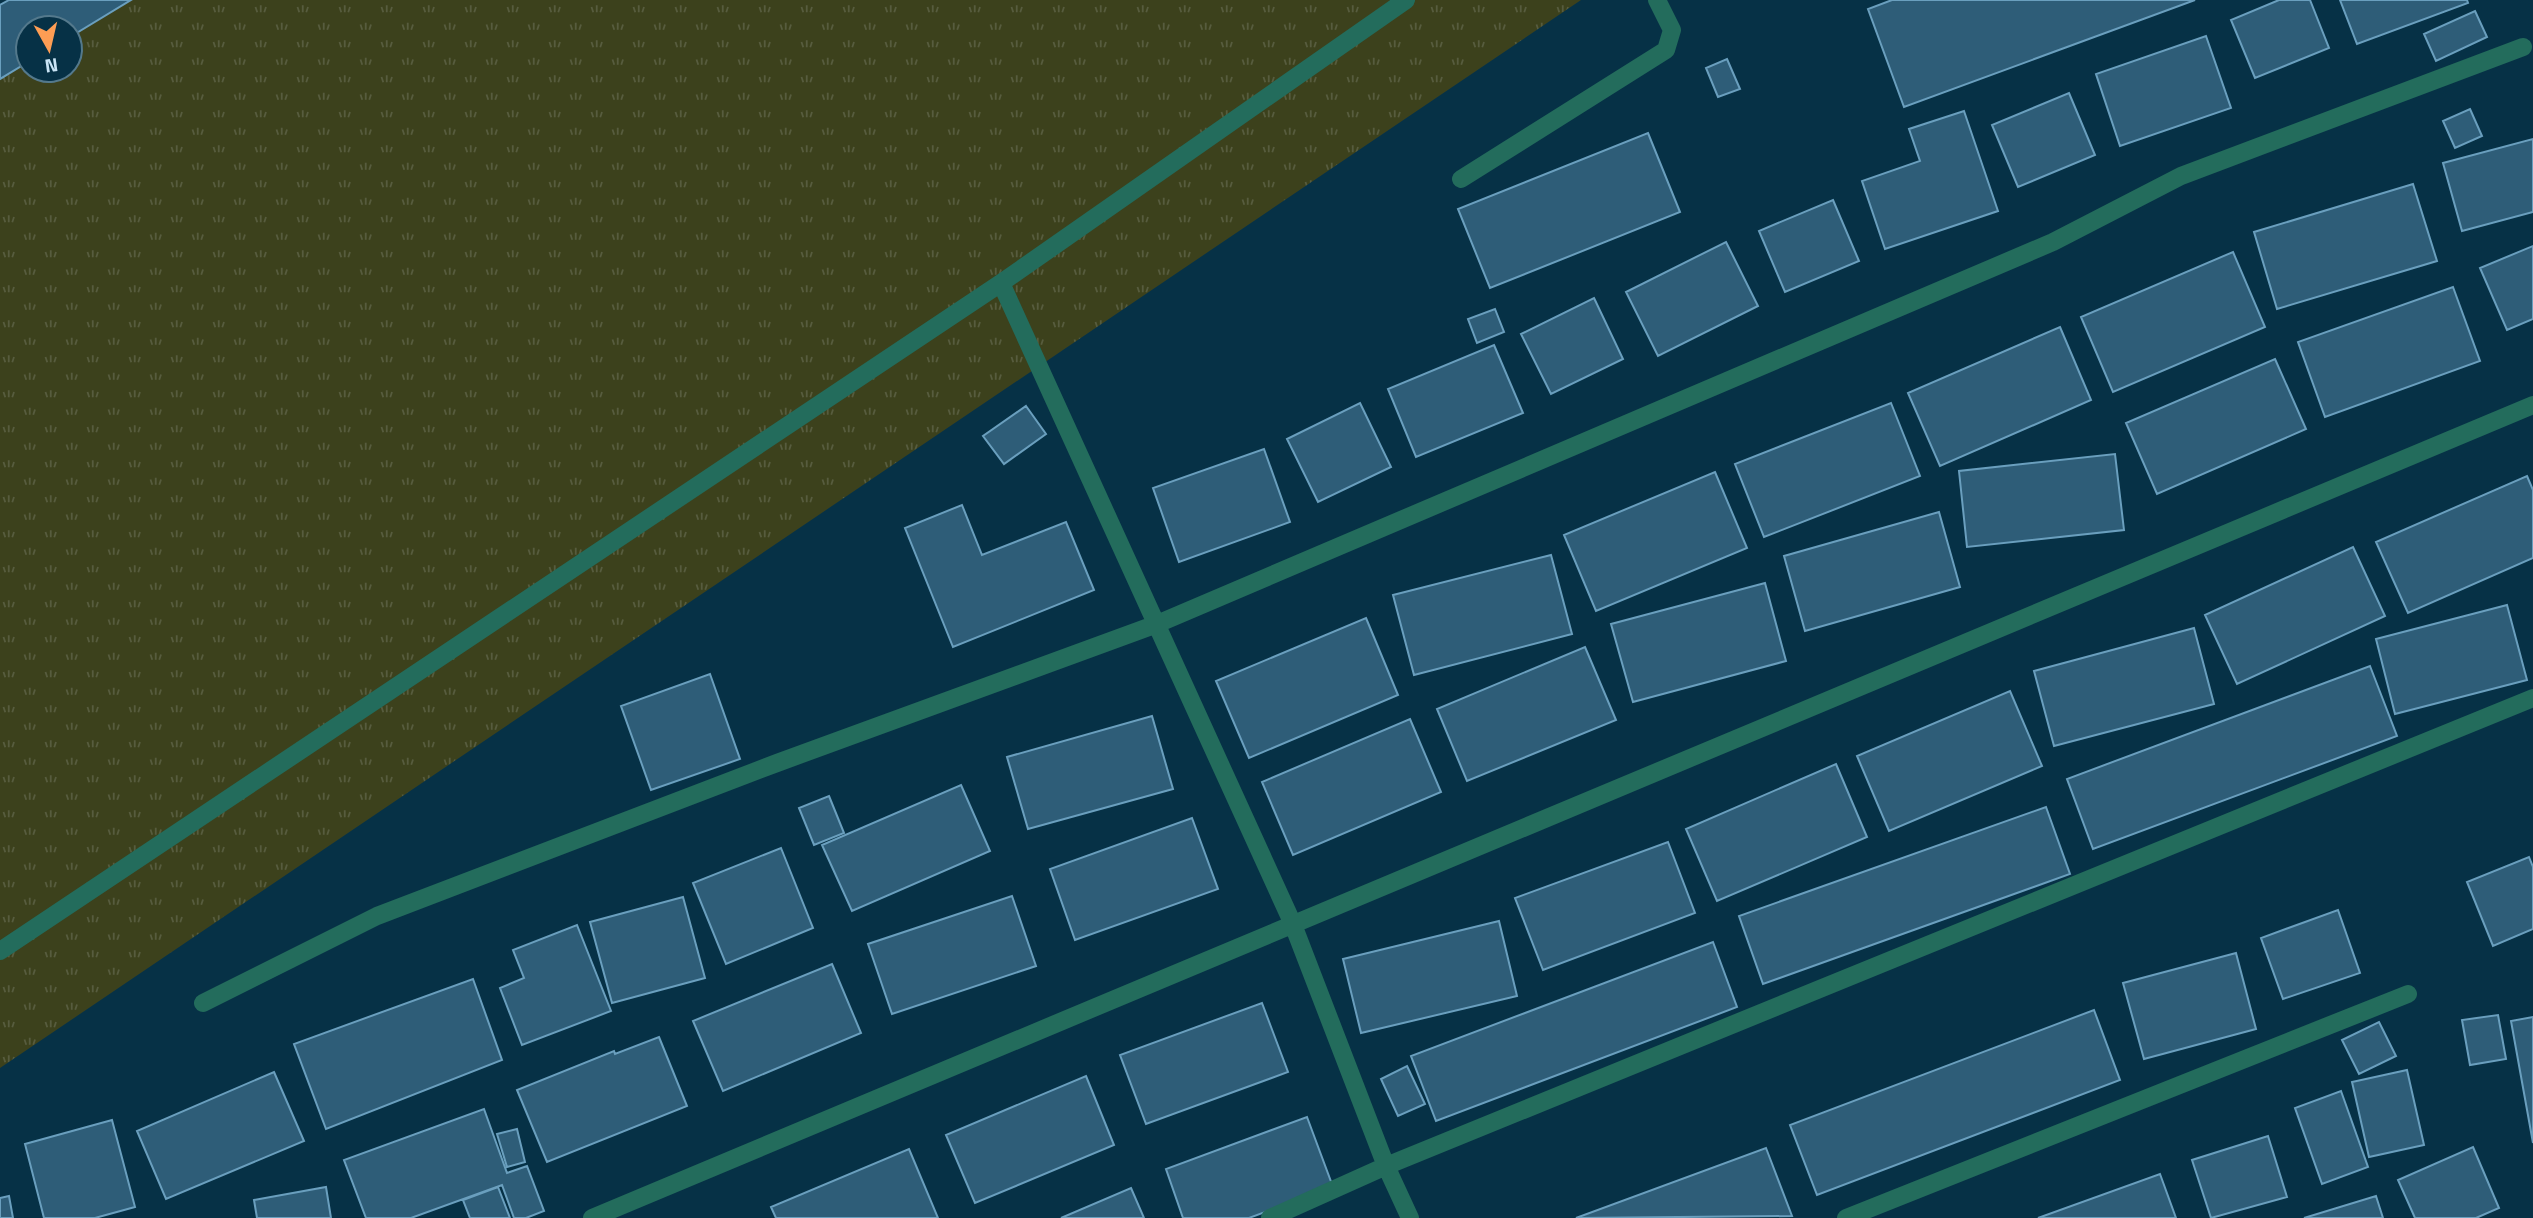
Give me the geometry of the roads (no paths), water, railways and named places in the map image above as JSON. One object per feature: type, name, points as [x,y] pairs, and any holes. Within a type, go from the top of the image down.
[{"type":"street","points":[[0,951],[1002,283],[1406,0]]},
{"type":"street","points":[[1461,179],[1666,50],[1672,30],[1657,0]]},
{"type":"street","points":[[203,1003],[377,916],[777,763],[1157,624],[2040,247],[2181,176],[2523,47]]},
{"type":"street","points":[[1002,283],[1292,922],[1386,1167],[1410,1218]]},
{"type":"street","points":[[592,1218],[1292,922],[2533,405]]},
{"type":"street","points":[[1270,1218],[1386,1167],[2533,698]]},
{"type":"street","points":[[1846,1218],[2408,993]]}]
